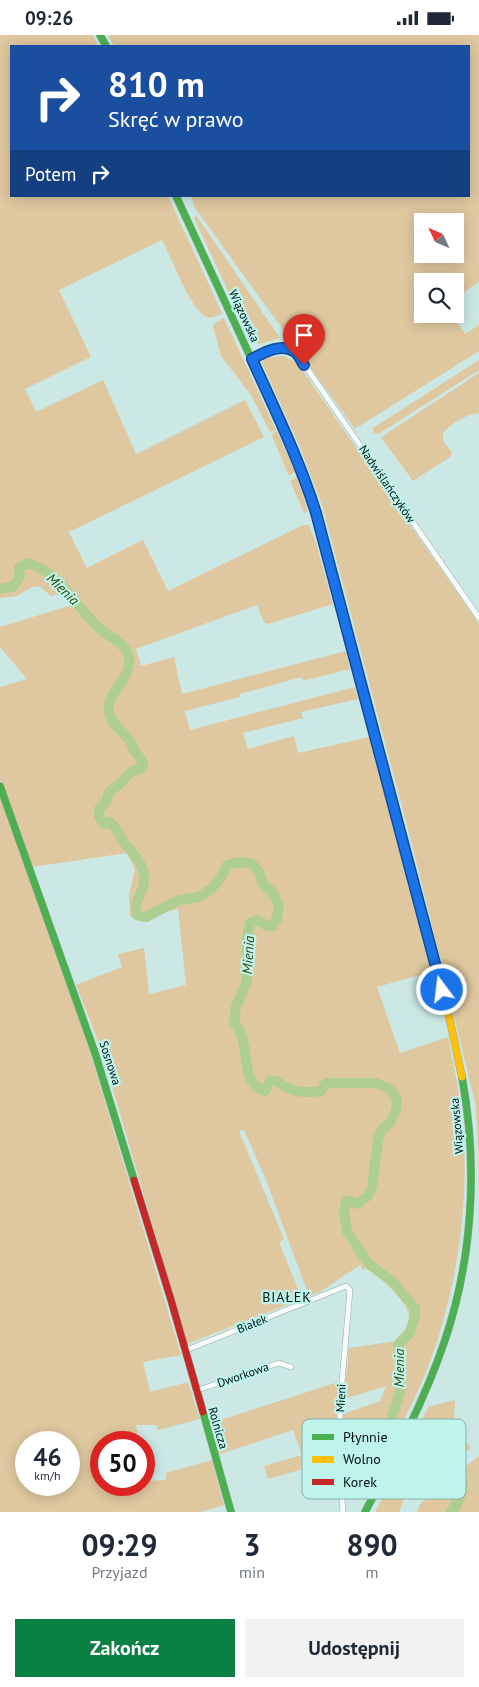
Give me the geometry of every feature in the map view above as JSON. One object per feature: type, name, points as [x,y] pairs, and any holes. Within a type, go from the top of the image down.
[{"type":"main road","name":"Wiązowska","points":[[176,197],[302,470],[318,520],[456,1045],[467,1100],[471,1151],[469,1213],[464,1265],[453,1314],[427,1389],[413,1419]]},
{"type":"main road","name":"Sosnowa","points":[[0,787],[96,1053],[171,1300],[184,1351]]},
{"type":"main road","points":[[469,1213],[478,1213]]},
{"type":"main road","name":"Rolnicza","points":[[184,1351],[231,1512]]},
{"type":"main road","name":"Wiązowska","points":[[365,1512],[372,1499]]},
{"type":"street","name":"Nadwiślańczyków","points":[[252,359],[275,349],[295,351],[479,618]]},
{"type":"street","name":"Białek","points":[[184,1351],[346,1286]]},
{"type":"street","name":"Mieni","points":[[340,1419],[350,1290],[346,1286]]},
{"type":"street","name":"Dworkowa","points":[[196,1391],[279,1363],[291,1367]]},
{"type":"street","name":"Mieni","points":[[342,1499],[343,1512]]},
{"type":"shaded area","points":[[0,35],[93,35],[98,45],[10,45],[10,197],[168,197],[222,313],[215,317],[207,317],[194,305],[162,240],[59,290],[91,357],[25,389],[36,412],[103,380],[136,454],[245,400],[264,437],[69,532],[87,568],[143,540],[168,591],[303,525],[309,525],[316,543],[333,604],[268,624],[264,623],[257,605],[136,649],[141,666],[174,657],[182,694],[346,651],[350,669],[303,681],[302,677],[240,694],[240,697],[185,711],[190,730],[355,687],[358,699],[301,712],[303,718],[243,733],[248,749],[294,736],[298,753],[369,737],[431,972],[377,987],[400,1053],[448,1037],[460,1101],[463,1133],[465,1165],[461,1230],[450,1295],[442,1326],[422,1381],[404,1419],[343,1419],[343,1414],[380,1401],[386,1386],[344,1399],[349,1348],[397,1341],[409,1320],[405,1306],[387,1284],[367,1267],[363,1270],[360,1265],[320,1292],[309,1296],[266,1180],[244,1130],[239,1131],[284,1239],[279,1242],[302,1299],[187,1344],[101,1048],[76,985],[122,967],[118,954],[144,948],[149,994],[186,985],[178,909],[142,922],[130,916],[129,894],[135,870],[127,853],[32,867],[0,779],[0,687],[27,679],[0,647],[0,627],[72,605],[65,593],[51,596],[39,586],[32,587],[17,596],[0,598]]},
{"type":"shaded area","points":[[108,35],[479,35],[479,282],[464,292],[464,273],[414,273],[414,323],[458,323],[465,334],[479,325],[479,351],[355,429],[195,208],[191,197],[470,197],[470,45],[113,45]]},
{"type":"shaded area","points":[[196,215],[280,338],[259,344],[252,342],[194,218]]},
{"type":"shaded area","points":[[224,318],[276,430],[270,432],[251,395],[221,356],[213,326]]},
{"type":"shaded area","points":[[284,356],[298,364],[479,624],[479,1202],[478,1138],[475,1103],[415,856],[322,505],[300,447],[262,363],[265,358]]},
{"type":"shaded area","points":[[479,360],[479,370],[380,433],[373,434],[373,428]]},
{"type":"shaded area","points":[[479,373],[479,413],[469,415],[460,420],[443,433],[443,440],[452,453],[450,457],[413,481],[381,437]]},
{"type":"shaded area","points":[[277,431],[295,472],[289,476],[272,436]]},
{"type":"shaded area","points":[[297,477],[308,511],[304,513],[290,481]]},
{"type":"shaded area","points":[[0,794],[88,1045],[181,1355],[143,1362],[150,1392],[188,1382],[200,1419],[158,1430],[156,1425],[136,1425],[137,1431],[90,1431],[90,1496],[155,1496],[155,1481],[166,1480],[166,1473],[212,1460],[224,1505],[201,1512],[0,1512]]},
{"type":"shaded area","points":[[338,1382],[338,1419],[302,1419],[302,1455],[293,1430],[217,1455],[208,1424]]},
{"type":"shaded area","points":[[455,1400],[454,1419],[422,1419],[428,1407]]},
{"type":"shaded area","points":[[466,1441],[471,1448],[466,1451]]},
{"type":"shaded area","points":[[302,1455],[302,1469],[268,1479],[264,1466]]},
{"type":"shaded area","points":[[479,1456],[479,1512],[459,1512],[462,1499],[466,1499],[466,1466]]},
{"type":"shaded area","points":[[382,1499],[404,1499],[399,1512],[375,1512]]},
{"type":"shaded area","points":[[426,1499],[453,1499],[445,1512],[417,1512],[420,1504]]},
{"type":"shaded area","points":[[453,1499],[464,1499],[459,1512],[445,1512]]},
{"type":"waterway","name":"Mienia","points":[[0,589],[14,586],[20,576],[19,568],[27,563],[41,569],[59,583],[93,622],[103,632],[118,641],[128,654],[129,667],[111,699],[109,713],[115,724],[131,742],[143,766],[138,770],[132,771],[109,792],[106,802],[99,809],[99,816],[104,824],[110,822],[114,826],[143,869],[144,881],[136,905],[137,915],[146,917],[179,900],[199,897],[211,889],[220,879],[227,865],[241,862],[252,864],[260,873],[263,884],[273,893],[279,905],[277,919],[273,926],[267,926],[257,920],[250,923],[247,938],[247,981],[236,1007],[234,1022],[243,1040],[247,1066],[252,1081],[257,1087],[265,1091],[270,1081],[277,1081],[287,1088],[309,1092],[321,1091],[326,1083],[376,1083],[389,1089],[397,1098],[396,1110],[390,1123],[382,1129],[378,1140],[372,1187],[368,1196],[357,1204],[348,1200],[344,1213],[347,1231],[370,1265],[392,1281],[415,1308],[410,1333],[399,1343],[401,1386],[392,1419]]},
{"type":"traffic: fast","points":[[100,35],[105,45]]},
{"type":"traffic: fast","points":[[176,197],[293,449],[307,487],[325,545],[402,834]]},
{"type":"traffic: fast","points":[[0,786],[95,1053],[134,1180]]},
{"type":"traffic: fast","points":[[413,1419],[445,1340],[462,1276],[467,1243],[471,1177],[470,1143],[462,1077]]},
{"type":"traffic: fast","points":[[203,1412],[231,1512]]},
{"type":"traffic: fast","points":[[365,1512],[372,1499]]},
{"type":"traffic: slow","points":[[402,834],[447,1007],[462,1077]]},
{"type":"traffic: jam","points":[[134,1180],[203,1412]]},
{"type":"district","name":"BIAŁEK","points":[[287,1297]]},
{"type":"route","points":[[304,365],[295,351],[286,349],[267,351],[252,359],[293,449],[316,513],[442,990]]}]
